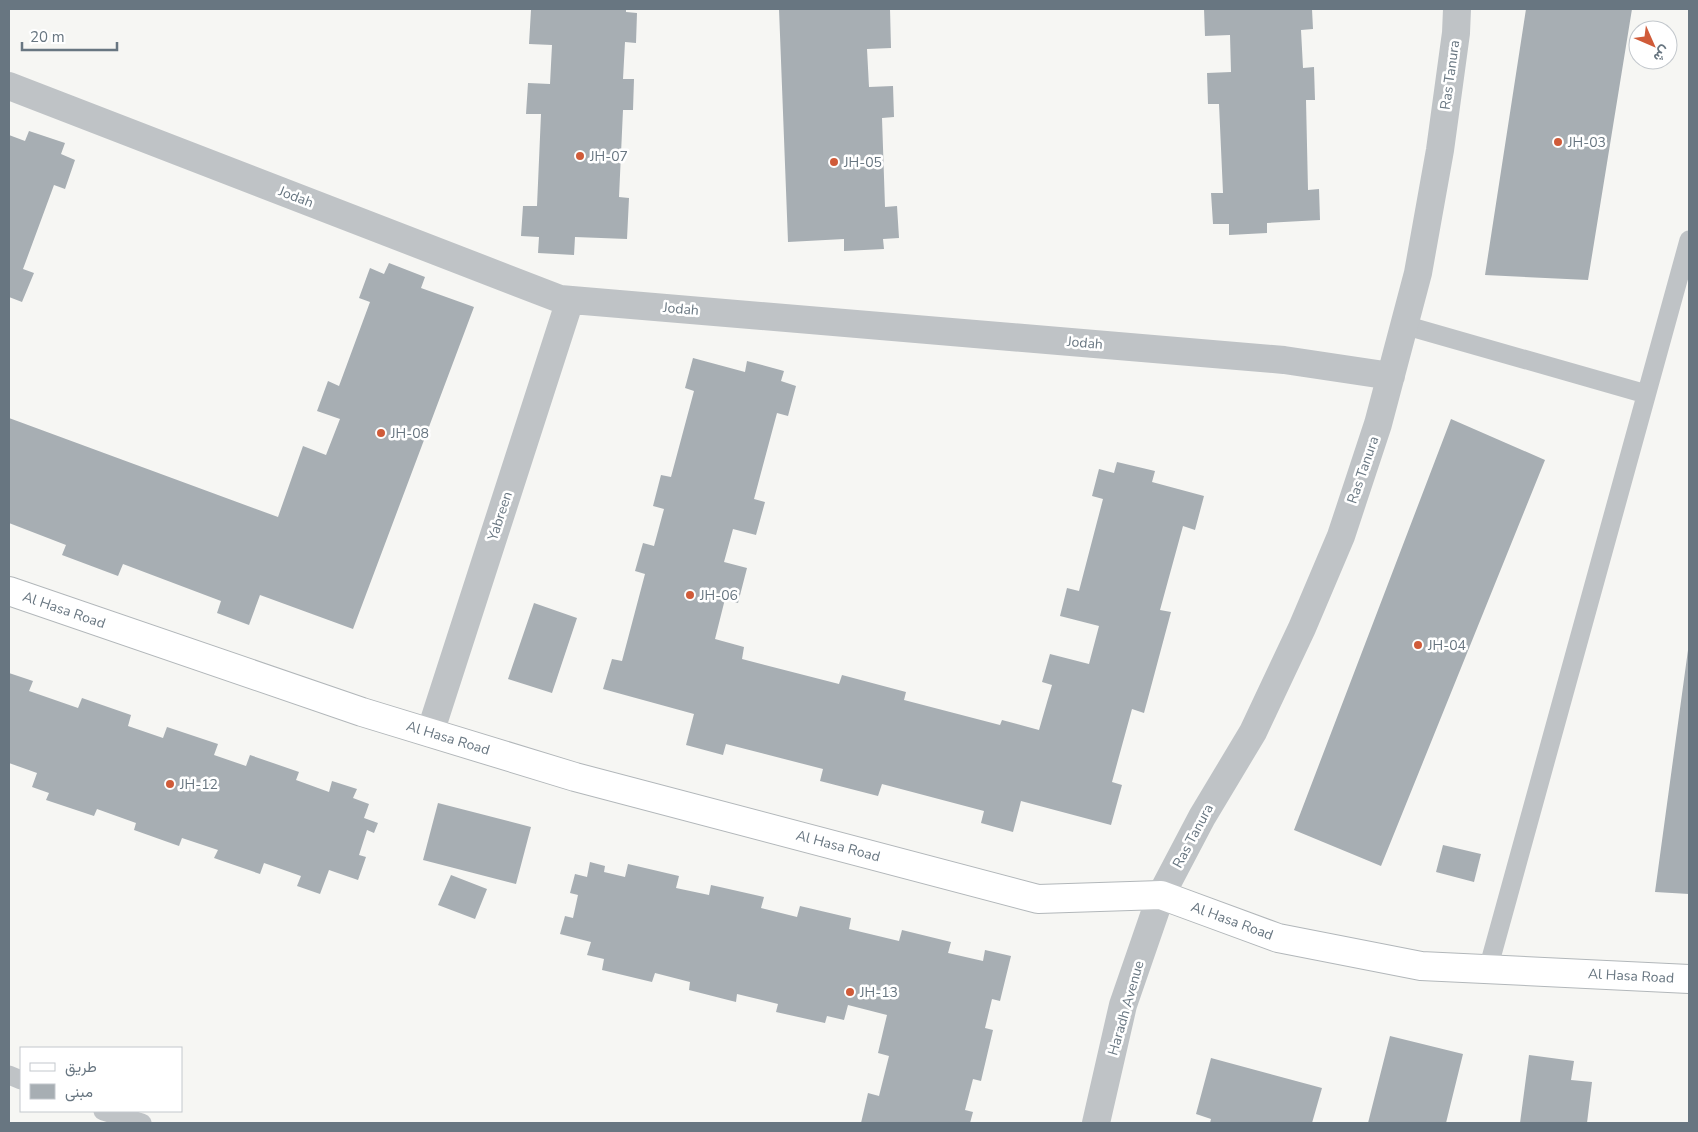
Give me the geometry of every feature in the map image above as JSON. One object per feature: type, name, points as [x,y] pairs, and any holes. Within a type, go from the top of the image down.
[{"type":"main road","name":"Al Hasa Road","points":[[9,591],[362,712],[575,777],[1038,899],[1161,895],[1278,938],[1421,966],[1689,979]]},
{"type":"street","name":"Ras Tanura","points":[[1161,895],[1202,817],[1253,732],[1302,628],[1340,536],[1378,424],[1418,273],[1440,150],[1456,33],[1457,9]]},
{"type":"street","name":"Jodah","points":[[9,86],[560,299],[1284,360],[1391,376]]},
{"type":"street","name":"Yabreen","points":[[430,733],[570,300]]},
{"type":"street","name":"Haradh Avenue","points":[[1096,1123],[1123,1005],[1161,895]]},
{"type":"lane","points":[[1488,969],[1689,240]]},
{"type":"lane","points":[[1404,325],[1646,394]]},
{"type":"lane","points":[[106,1112],[142,1123]]},
{"type":"building","name":"JH-07","points":[[626,9],[626,12],[637,13],[636,43],[625,42],[623,79],[634,79],[633,110],[623,110],[619,197],[629,198],[627,239],[575,237],[574,255],[538,253],[539,237],[521,236],[523,206],[537,206],[541,114],[526,114],[528,83],[550,84],[552,45],[529,44],[531,10]]},
{"type":"building","name":"JH-05","points":[[779,9],[890,9],[891,48],[867,49],[869,87],[893,86],[894,117],[882,118],[885,207],[897,206],[899,238],[883,239],[884,249],[844,251],[844,239],[788,242]]},
{"type":"building","points":[[1204,9],[1312,9],[1313,29],[1301,30],[1303,68],[1314,67],[1315,100],[1306,100],[1308,190],[1319,189],[1320,220],[1267,223],[1267,233],[1229,235],[1229,224],[1213,224],[1211,193],[1223,193],[1219,104],[1208,104],[1207,73],[1231,72],[1230,35],[1205,36]]},
{"type":"building","name":"JH-03","points":[[1526,9],[1632,9],[1630,20],[1628,20],[1628,34],[1588,280],[1485,275]]},
{"type":"building","points":[[29,131],[65,143],[61,154],[75,160],[65,189],[54,185],[23,269],[34,273],[22,302],[9,297],[9,135],[25,141]]},
{"type":"building","name":"JH-08","points":[[389,263],[425,277],[421,288],[474,307],[353,629],[260,595],[249,625],[217,613],[221,601],[123,564],[118,576],[62,555],[66,545],[9,523],[9,418],[278,517],[303,446],[326,455],[340,419],[317,411],[328,381],[339,386],[370,302],[359,298],[370,268],[384,274]]},
{"type":"building","name":"JH-06","points":[[693,358],[745,372],[747,361],[784,371],[781,381],[796,386],[788,416],[777,413],[754,499],[765,502],[756,535],[733,529],[724,562],[747,568],[738,603],[725,599],[715,639],[744,647],[742,659],[839,684],[842,675],[906,692],[904,700],[1000,725],[1002,720],[1039,730],[1052,685],[1042,682],[1050,654],[1089,664],[1099,626],[1060,616],[1067,588],[1079,591],[1103,499],[1092,496],[1099,469],[1114,473],[1117,462],[1155,471],[1152,482],[1204,496],[1195,530],[1183,526],[1160,610],[1171,612],[1144,713],[1132,709],[1112,782],[1122,785],[1111,825],[1021,801],[1013,832],[981,823],[984,811],[882,784],[878,796],[820,781],[823,769],[726,744],[723,755],[686,745],[694,714],[603,689],[612,659],[622,661],[645,574],[635,571],[643,543],[654,546],[664,509],[653,506],[661,475],[671,477],[694,391],[685,388]]},
{"type":"building","name":"JH-04","points":[[1451,419],[1545,460],[1381,866],[1294,830]]},
{"type":"building","points":[[534,603],[577,618],[552,693],[508,679]]},
{"type":"building","points":[[1688,650],[1689,894],[1655,892]]},
{"type":"building","name":"JH-12","points":[[9,673],[33,681],[29,691],[78,708],[82,698],[131,715],[128,726],[163,738],[167,727],[218,744],[214,755],[246,766],[250,755],[299,772],[296,780],[329,792],[332,781],[357,789],[353,798],[369,804],[364,818],[378,823],[374,833],[367,830],[359,855],[366,857],[358,880],[329,870],[320,894],[297,886],[301,876],[264,863],[260,874],[214,858],[218,850],[182,838],[179,846],[134,830],[136,823],[97,809],[94,816],[46,800],[49,793],[32,787],[37,773],[9,763]]},
{"type":"building","points":[[438,803],[531,827],[516,884],[423,860]]},
{"type":"building","points":[[1443,845],[1481,854],[1474,882],[1436,872]]},
{"type":"building","name":"JH-13","points":[[590,862],[605,866],[604,872],[625,877],[628,864],[679,876],[676,888],[709,895],[711,885],[764,897],[761,908],[797,917],[800,906],[851,918],[849,929],[899,941],[902,930],[951,942],[948,953],[983,961],[985,950],[1011,956],[1000,1001],[992,999],[985,1028],[993,1030],[981,1081],[973,1079],[965,1110],[973,1112],[970,1123],[861,1123],[868,1093],[879,1096],[889,1056],[878,1053],[887,1015],[848,1005],[844,1020],[827,1016],[825,1023],[776,1012],[778,1004],[737,994],[736,1002],[689,990],[690,982],[655,973],[652,982],[602,970],[604,959],[587,955],[591,942],[560,934],[565,916],[573,918],[578,895],[570,893],[575,874],[587,877]]},
{"type":"building","points":[[451,875],[487,889],[475,919],[438,905]]},
{"type":"building","points":[[1390,1036],[1463,1054],[1446,1123],[1368,1123]]},
{"type":"building","points":[[1529,1055],[1574,1061],[1571,1080],[1592,1082],[1587,1123],[1520,1123]]},
{"type":"building","points":[[1211,1058],[1322,1088],[1312,1123],[1210,1123],[1211,1119],[1196,1114]]},
{"type":"place","name":"JH-03","points":[[1558,142]]},
{"type":"place","name":"JH-07","points":[[580,156]]},
{"type":"place","name":"JH-05","points":[[834,162]]},
{"type":"place","name":"JH-08","points":[[381,433]]},
{"type":"place","name":"JH-06","points":[[690,595]]},
{"type":"place","name":"JH-04","points":[[1418,645]]},
{"type":"place","name":"JH-12","points":[[170,784]]},
{"type":"place","name":"JH-13","points":[[850,992]]}]
